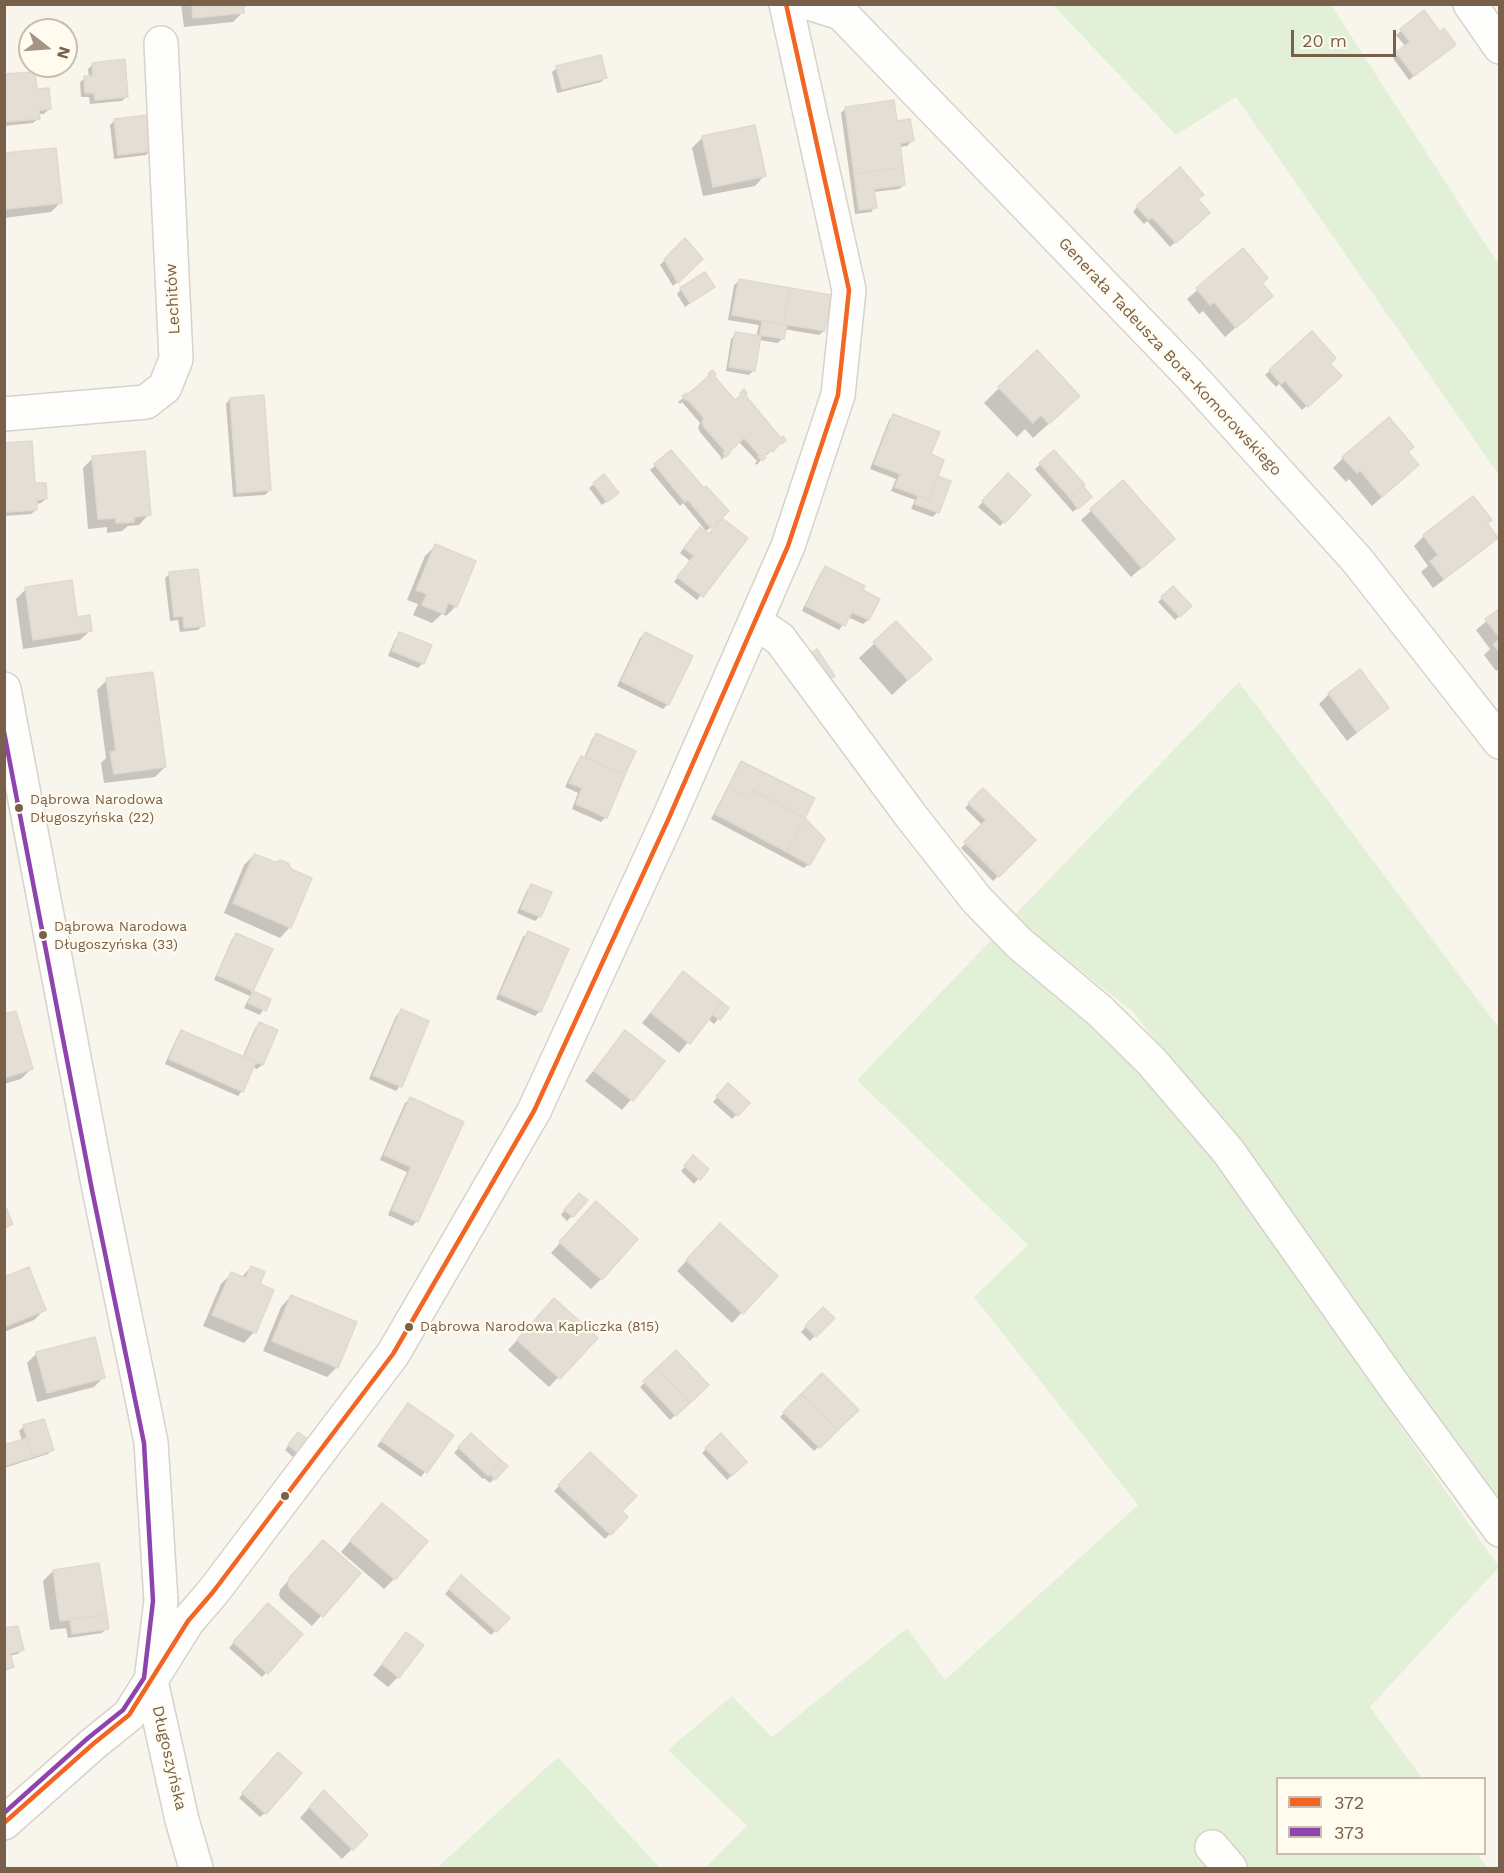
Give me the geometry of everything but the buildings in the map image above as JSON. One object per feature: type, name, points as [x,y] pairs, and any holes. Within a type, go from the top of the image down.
[{"type":"street","points":[[4,1823],[129,1715],[188,1621],[213,1592],[393,1354],[534,1111],[668,820],[788,546],[838,396],[849,290],[786,4]]},
{"type":"street","name":"Generała Tadeusza Bora-Komorowskiego","points":[[812,4],[841,13],[1189,374],[1358,560],[1500,742]]},
{"type":"street","points":[[1470,4],[1500,47]]},
{"type":"street","name":"Lechitów","points":[[4,414],[146,402],[165,387],[176,359],[161,43]]},
{"type":"street","points":[[755,622],[780,639],[910,816],[976,900],[1019,943],[1100,1011],[1151,1061],[1228,1151],[1397,1390],[1500,1530]]},
{"type":"street","name":"Długoszyńska","points":[[6,706],[99,1189],[151,1442],[161,1601],[151,1681],[196,1869]]},
{"type":"green space","points":[[1053,5],[1331,5],[1499,265],[1499,475],[1236,97],[1176,135]]},
{"type":"green space","points":[[1239,682],[1499,1028],[1499,1507],[1267,1177],[1132,1011],[1013,917]]},
{"type":"green space","points":[[996,935],[1183,1116],[1499,1567],[1370,1707],[1421,1777],[1276,1777],[1276,1855],[1478,1855],[1488,1868],[705,1868],[747,1826],[668,1750],[732,1696],[772,1737],[907,1628],[945,1680],[1138,1505],[974,1297],[1028,1245],[857,1080]]},
{"type":"green space","points":[[558,1757],[660,1868],[437,1868]]},
{"type":"transit line","name":"372","points":[[4,1823],[129,1715],[188,1621],[213,1592],[393,1354],[534,1111],[668,820],[788,546],[838,395],[849,290],[786,4]]},
{"type":"transit line","name":"373","points":[[4,732],[92,1190],[144,1443],[153,1601],[144,1678],[123,1710],[4,1813]]},
{"type":"place","name":"Dąbrowa Narodowa Długoszyńska (22)","points":[[19,808]]},
{"type":"place","name":"Dąbrowa Narodowa Długoszyńska (33)","points":[[43,935]]},
{"type":"place","name":"Dąbrowa Narodowa Kapliczka (815)","points":[[409,1327]]}]
